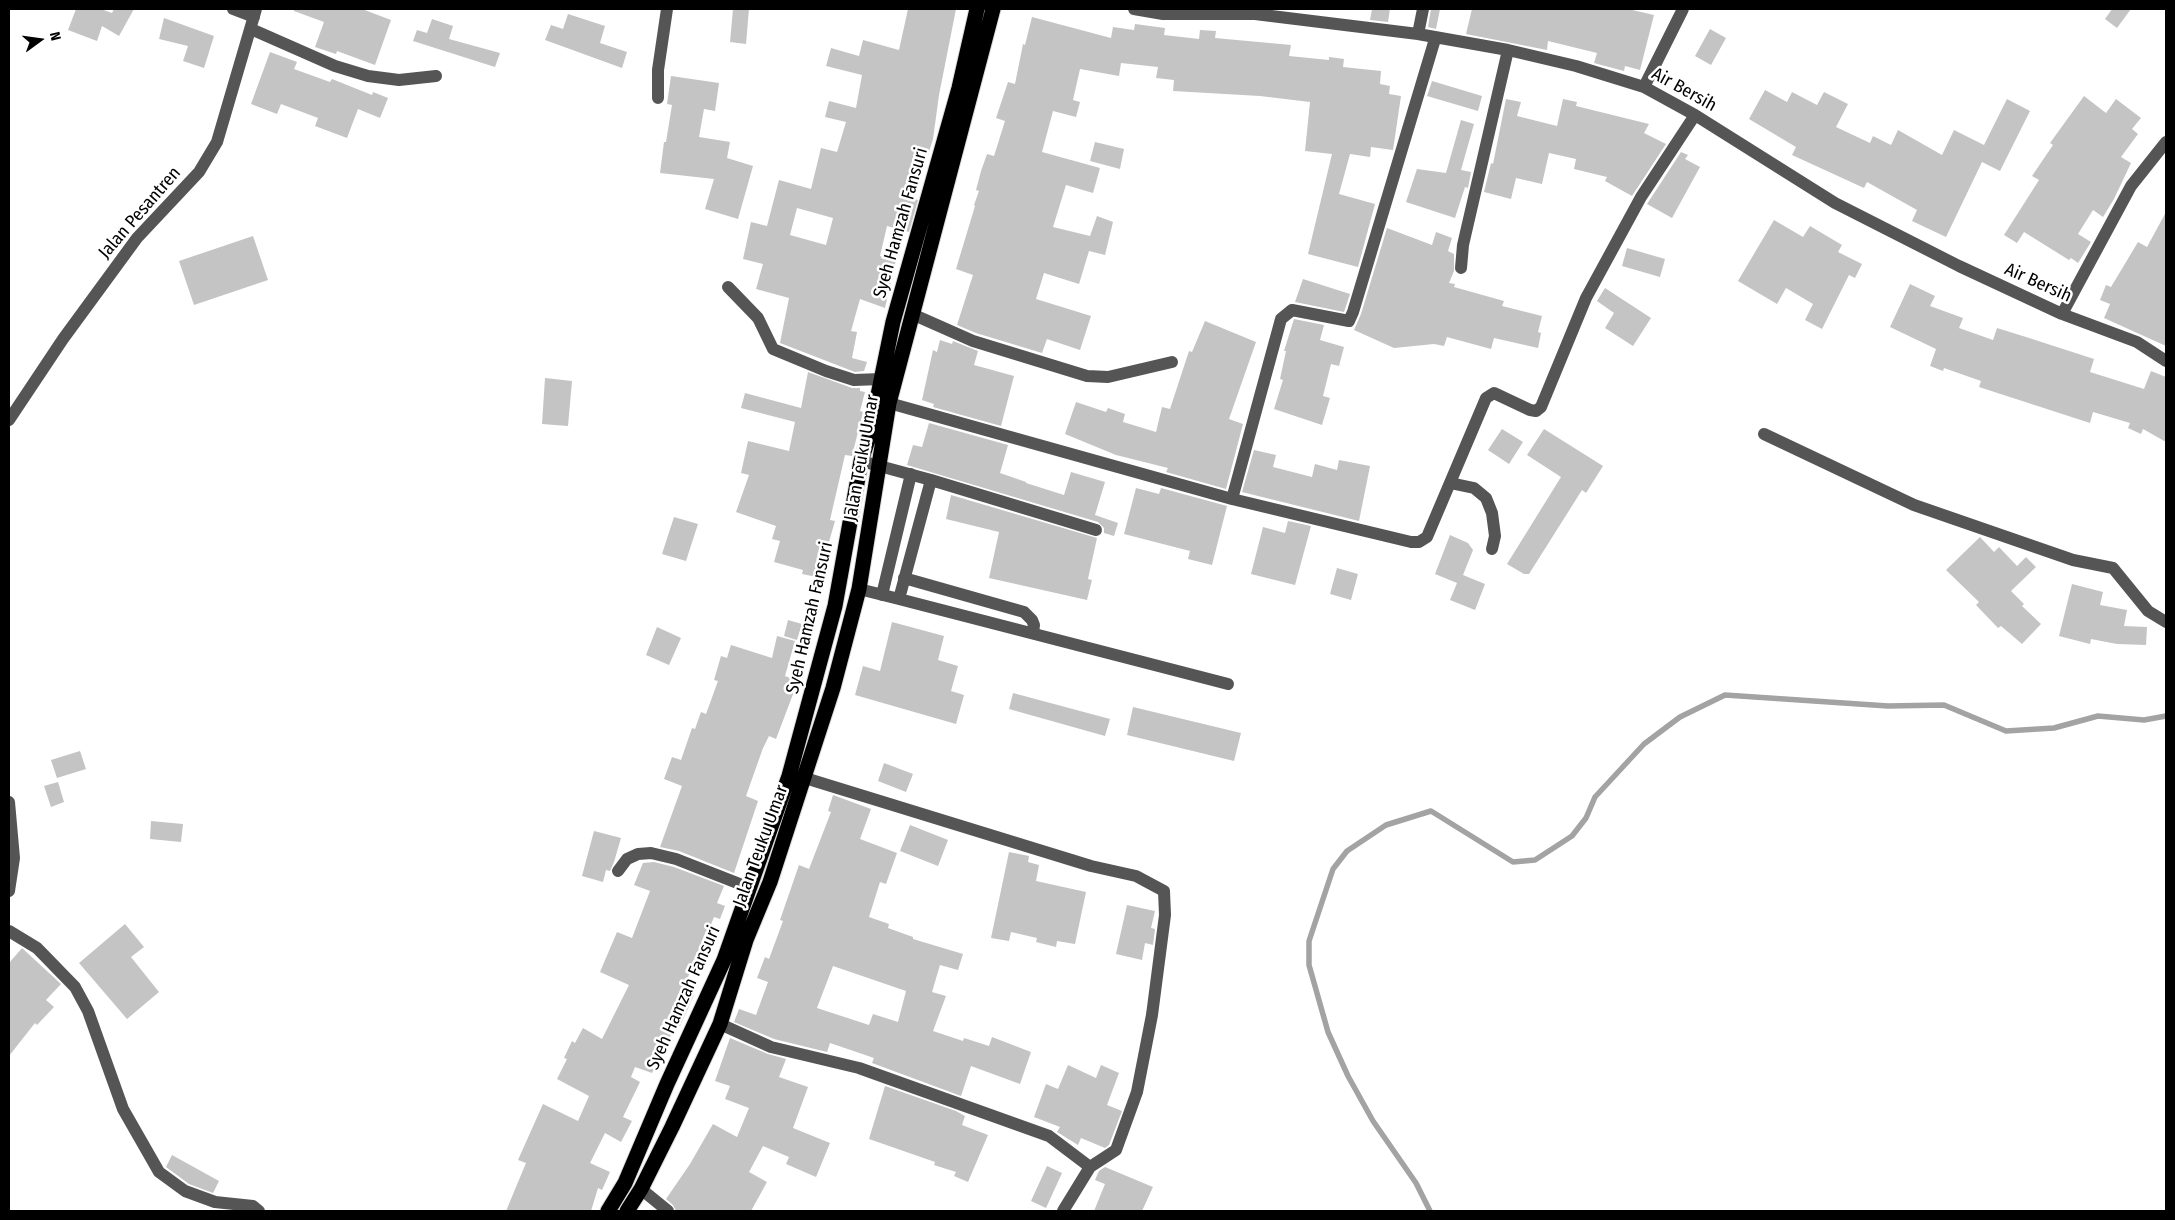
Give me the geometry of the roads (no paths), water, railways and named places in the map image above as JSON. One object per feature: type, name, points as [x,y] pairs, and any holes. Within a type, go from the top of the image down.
[{"type":"highway","name":"Syeh Hamzah Fansuri","points":[[608,1211],[625,1183],[667,1084],[724,960],[790,776],[835,606],[862,461],[893,322],[959,88],[977,9]]},
{"type":"highway","name":"Jalan Teuku Umar","points":[[627,1211],[641,1189],[720,1024],[746,940],[770,882],[805,778],[833,688],[859,589],[889,404],[993,9]]},
{"type":"street","points":[[233,9],[254,18],[335,66],[368,76],[399,80],[436,76]]},
{"type":"street","points":[[658,98],[658,70],[667,9]]},
{"type":"street","name":"Air Bersih","points":[[1134,9],[1163,14],[1254,11],[1418,34],[1435,39],[1508,50],[1576,66],[1644,87],[1695,115],[1835,203],[1959,266],[2062,314],[2137,342],[2166,361]]},
{"type":"street","points":[[1418,34],[1423,9]]},
{"type":"street","points":[[1644,87],[1684,9]]},
{"type":"street","name":"Jalan Pesantren","points":[[9,420],[63,339],[137,238],[199,172],[216,142],[254,18]]},
{"type":"street","points":[[1232,499],[1281,319],[1292,310],[1349,321],[1353,312],[1435,39]]},
{"type":"street","points":[[1460,268],[1508,50]]},
{"type":"street","points":[[889,404],[1232,499],[1411,542],[1419,542],[1427,536],[1486,398],[1494,393],[1530,410],[1536,411],[1541,407],[1586,298],[1641,196],[1695,115]]},
{"type":"street","points":[[2062,314],[2131,186],[2166,142]]},
{"type":"street","points":[[728,287],[758,318],[773,349],[826,371],[854,380],[881,379]]},
{"type":"street","points":[[912,314],[972,340],[1087,376],[1108,377],[1172,362]]},
{"type":"street","points":[[1764,434],[1914,505],[2073,560],[2113,568],[2148,610],[2166,622]]},
{"type":"street","points":[[862,461],[1096,530]]},
{"type":"street","points":[[882,594],[910,474]]},
{"type":"street","points":[[899,599],[931,480]]},
{"type":"street","points":[[1450,483],[1474,488],[1486,498],[1492,512],[1495,536],[1492,549]]},
{"type":"street","points":[[904,578],[1024,612],[1032,620],[1034,626],[1033,633]]},
{"type":"street","points":[[859,589],[1228,684]]},
{"type":"street","points":[[805,778],[1091,866],[1136,876],[1164,891],[1165,914],[1152,1014],[1137,1092],[1116,1150],[1090,1167],[1063,1211]]},
{"type":"street","points":[[9,802],[14,858],[9,891]]},
{"type":"street","points":[[618,871],[628,859],[638,854],[651,853],[676,859],[750,888]]},
{"type":"street","points":[[9,931],[38,948],[75,988],[88,1011],[123,1109],[159,1172],[185,1191],[215,1202],[253,1206],[259,1211]]},
{"type":"street","points":[[720,1024],[771,1047],[859,1068],[1049,1136],[1090,1167]]},
{"type":"street","points":[[641,1189],[668,1211]]},
{"type":"waterway","points":[[1430,1211],[1416,1183],[1373,1121],[1348,1076],[1328,1032],[1309,965],[1309,941],[1333,869],[1347,851],[1386,825],[1431,811],[1513,862],[1535,860],[1572,836],[1586,818],[1595,797],[1644,744],[1680,717],[1725,695],[1888,706],[1944,705],[2006,731],[2054,728],[2098,716],[2144,720],[2166,716]]}]
